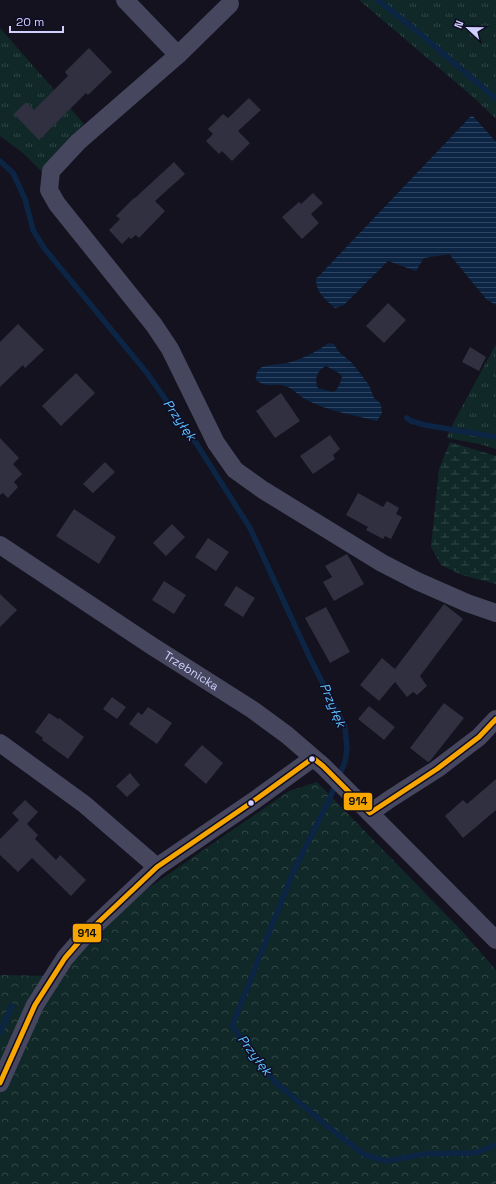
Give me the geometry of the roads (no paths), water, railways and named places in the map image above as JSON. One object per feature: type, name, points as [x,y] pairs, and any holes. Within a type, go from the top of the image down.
[{"type":"street","points":[[125,0],[178,55]]},
{"type":"street","points":[[230,4],[178,55],[78,142],[51,171],[49,190],[57,204],[154,325],[170,349],[216,443],[236,470],[269,494],[382,563],[417,581],[496,613]]},
{"type":"street","name":"Trzebnicka","points":[[0,546],[139,638],[253,710],[287,735],[353,795],[496,940]]},
{"type":"street","points":[[370,813],[437,770],[479,737],[496,719]]},
{"type":"street","points":[[0,743],[84,804],[157,867]]},
{"type":"street","points":[[0,1083],[35,1004],[65,958],[85,934],[157,867],[255,800],[318,762]]},
{"type":"water","points":[[472,115],[496,142],[496,305],[487,300],[449,254],[424,258],[416,271],[388,261],[344,305],[335,308],[319,292],[316,279]]},
{"type":"water","points":[[329,343],[334,344],[339,352],[352,363],[369,385],[374,398],[381,404],[382,413],[377,421],[322,407],[303,398],[284,385],[268,385],[260,383],[256,380],[257,373],[262,367],[284,364],[293,361],[309,355]],"holes":[[[326,366],[339,373],[342,377],[339,386],[335,391],[333,392],[318,388],[316,379],[320,370]]]},
{"type":"waterway","points":[[378,0],[424,37],[496,99]]},
{"type":"waterway","name":"Przyłęk","points":[[0,161],[13,173],[25,199],[33,230],[44,248],[147,373],[196,443],[250,528],[309,656],[345,727],[347,749],[345,762],[329,800],[294,870],[232,1026],[274,1081],[337,1134],[365,1155],[386,1161],[424,1154],[475,1153],[496,1145]]},
{"type":"waterway","points":[[407,418],[411,421],[425,425],[496,437]]},
{"type":"waterway","points":[[0,1033],[12,1006]]}]
